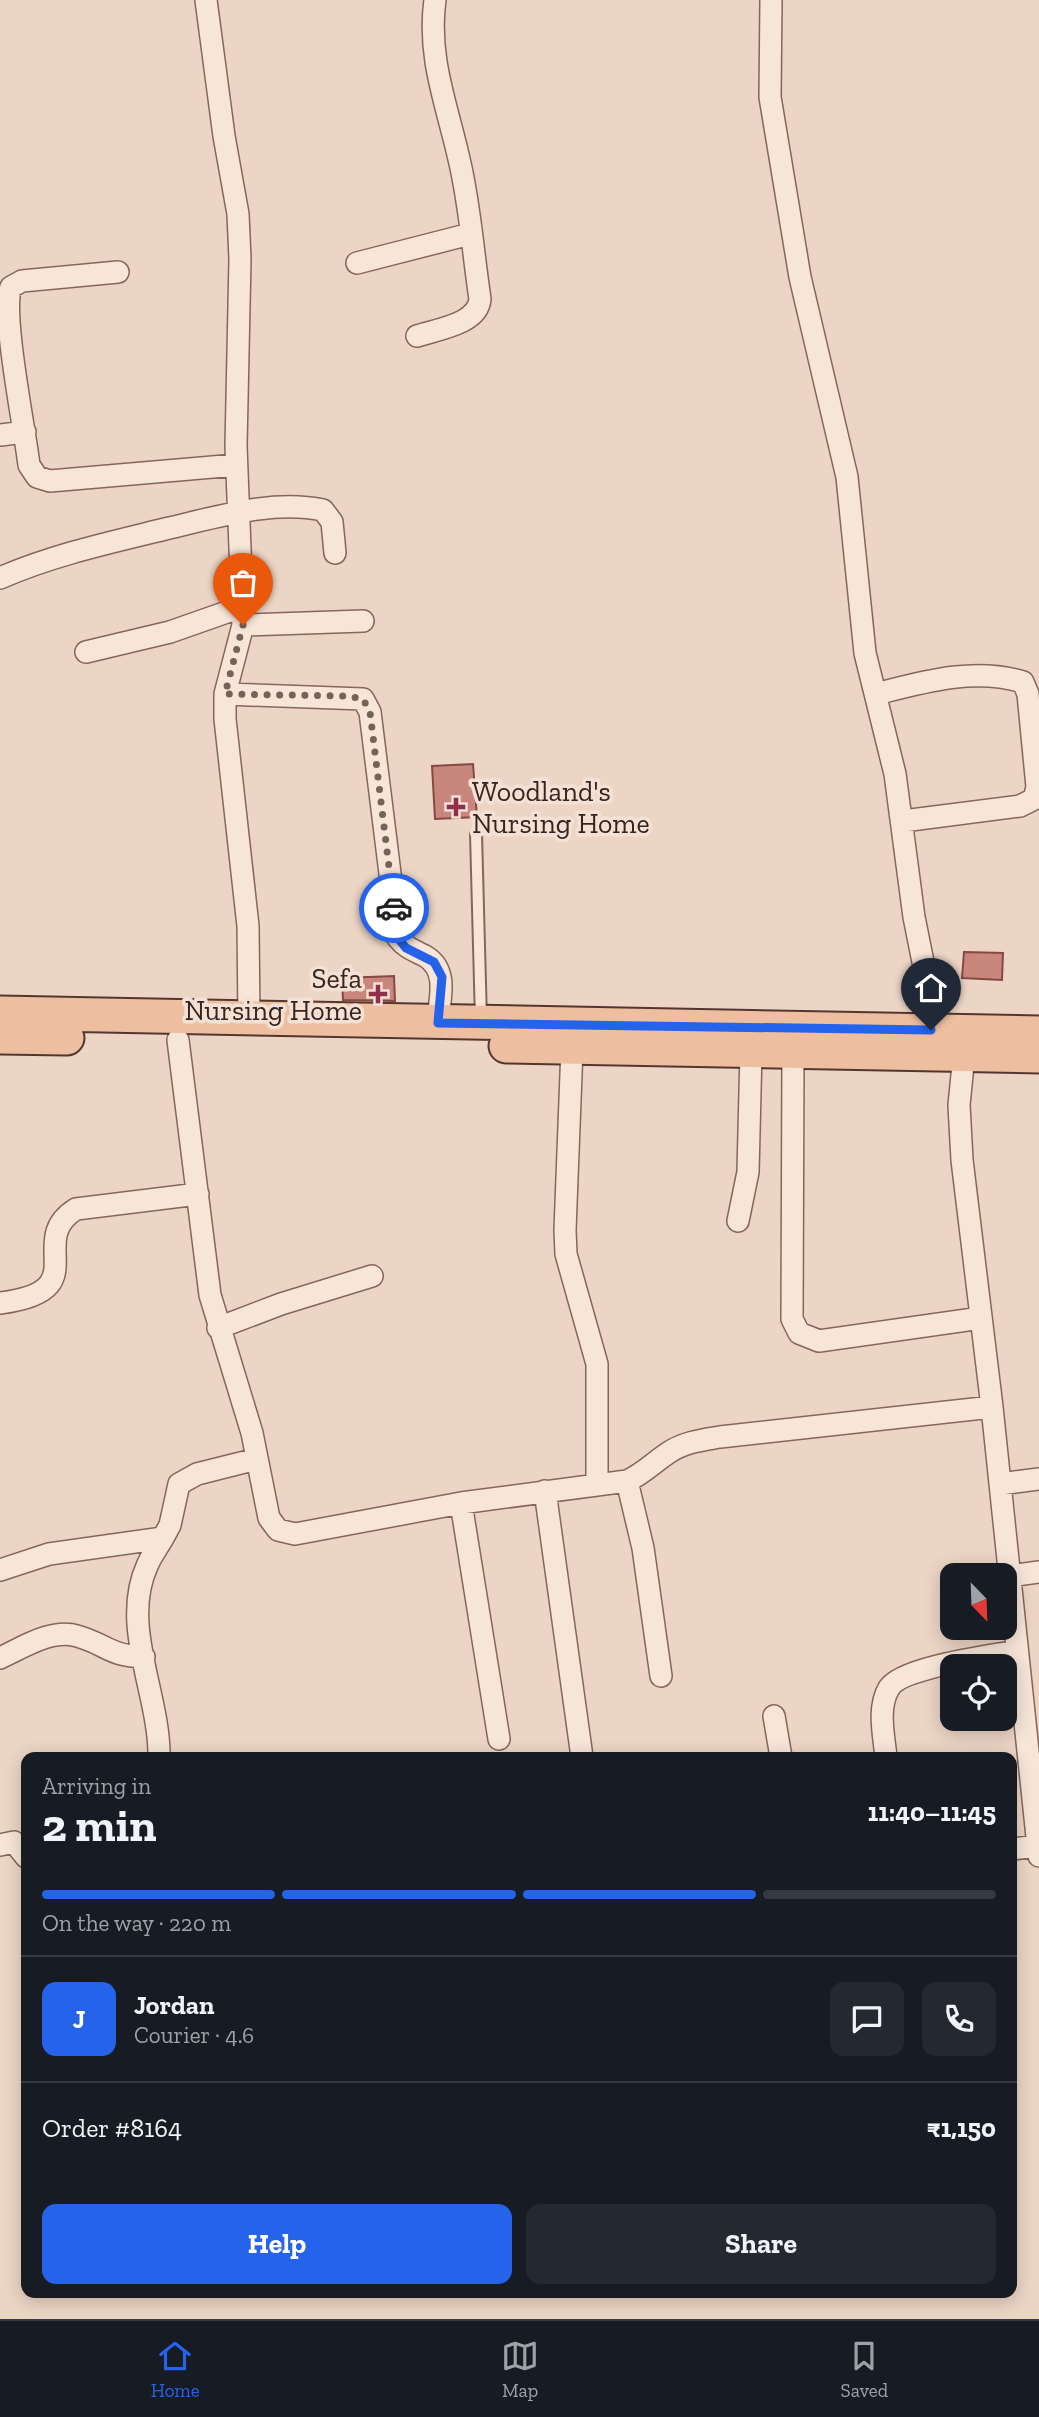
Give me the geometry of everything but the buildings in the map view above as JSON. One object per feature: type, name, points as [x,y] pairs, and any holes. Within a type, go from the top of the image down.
[{"type":"main road","points":[[0,1013],[1039,1033]]},
{"type":"main road","points":[[0,1037],[1039,1056]]},
{"type":"street","points":[[206,0],[224,136],[238,214],[241,319],[236,383],[236,465],[243,616],[225,694],[225,719],[248,937],[249,1018]]},
{"type":"street","points":[[417,336],[472,317],[479,309],[460,161],[433,61],[431,29],[435,0]]},
{"type":"street","points":[[771,0],[769,97],[800,277],[847,477],[865,653],[903,821],[914,917],[930,996],[931,1030]]},
{"type":"street","points":[[357,263],[470,234]]},
{"type":"street","points":[[118,272],[22,281],[11,287],[8,296],[29,465],[37,477],[50,481],[236,465]]},
{"type":"street","points":[[0,435],[25,432]]},
{"type":"street","points":[[0,578],[54,556],[237,512],[306,506],[323,510],[332,522],[335,553]]},
{"type":"street","points":[[86,652],[243,616],[363,621]]},
{"type":"street","points":[[876,694],[927,681],[964,676],[1008,677],[1023,682],[1028,694],[1037,787],[1034,799],[1020,806],[903,821]]},
{"type":"street","points":[[225,694],[363,699],[370,712],[398,938],[406,948],[434,962],[442,977],[438,1023]]},
{"type":"street","points":[[178,1040],[210,1295],[218,1328],[243,1400],[269,1518],[278,1530],[295,1534],[461,1503],[627,1481],[645,1473],[669,1453],[688,1443],[854,1420],[992,1407]]},
{"type":"street","points":[[572,1048],[566,1254],[597,1364],[597,1484]]},
{"type":"street","points":[[738,1222],[748,1172],[751,1051]]},
{"type":"street","points":[[793,1052],[792,1319],[799,1333],[819,1340],[981,1318]]},
{"type":"street","points":[[964,1055],[959,1105],[962,1160],[1009,1563]]},
{"type":"street","points":[[0,1303],[25,1300],[43,1292],[54,1278],[56,1231],[60,1221],[76,1209],[198,1194]]},
{"type":"street","points":[[218,1328],[281,1304],[372,1276]]},
{"type":"street","points":[[158,1752],[153,1700],[139,1632],[139,1601],[146,1567],[170,1525],[179,1484],[197,1474],[257,1459]]},
{"type":"street","points":[[1000,1484],[1039,1479]]},
{"type":"street","points":[[627,1481],[643,1548],[661,1676]]},
{"type":"street","points":[[545,1491],[581,1752]]},
{"type":"street","points":[[461,1503],[499,1739]]},
{"type":"street","points":[[0,1570],[49,1554],[163,1538]]},
{"type":"street","points":[[1017,1575],[1039,1572]]},
{"type":"street","points":[[0,1658],[59,1634],[77,1636],[121,1656],[144,1657]]},
{"type":"street","points":[[1016,1640],[1032,1731],[1038,1849],[1017,1849]]},
{"type":"street","points":[[886,1752],[882,1713],[890,1687],[906,1675],[1017,1651]]},
{"type":"street","points":[[774,1716],[780,1752]]},
{"type":"street","points":[[0,1845],[14,1842],[21,1851]]},
{"type":"lane","points":[[476,834],[481,1023]]},
{"type":"way so far","points":[[243,625],[225,694],[347,696],[363,699],[370,712],[394,908]]},
{"type":"place","name":"Woodland's Nursing Home","points":[[456,807]]},
{"type":"place","name":"Sefa Nursing Home","points":[[378,994]]},
{"type":"route","points":[[394,908],[398,938],[406,948],[434,962],[442,977],[438,1023],[931,1030]]}]
